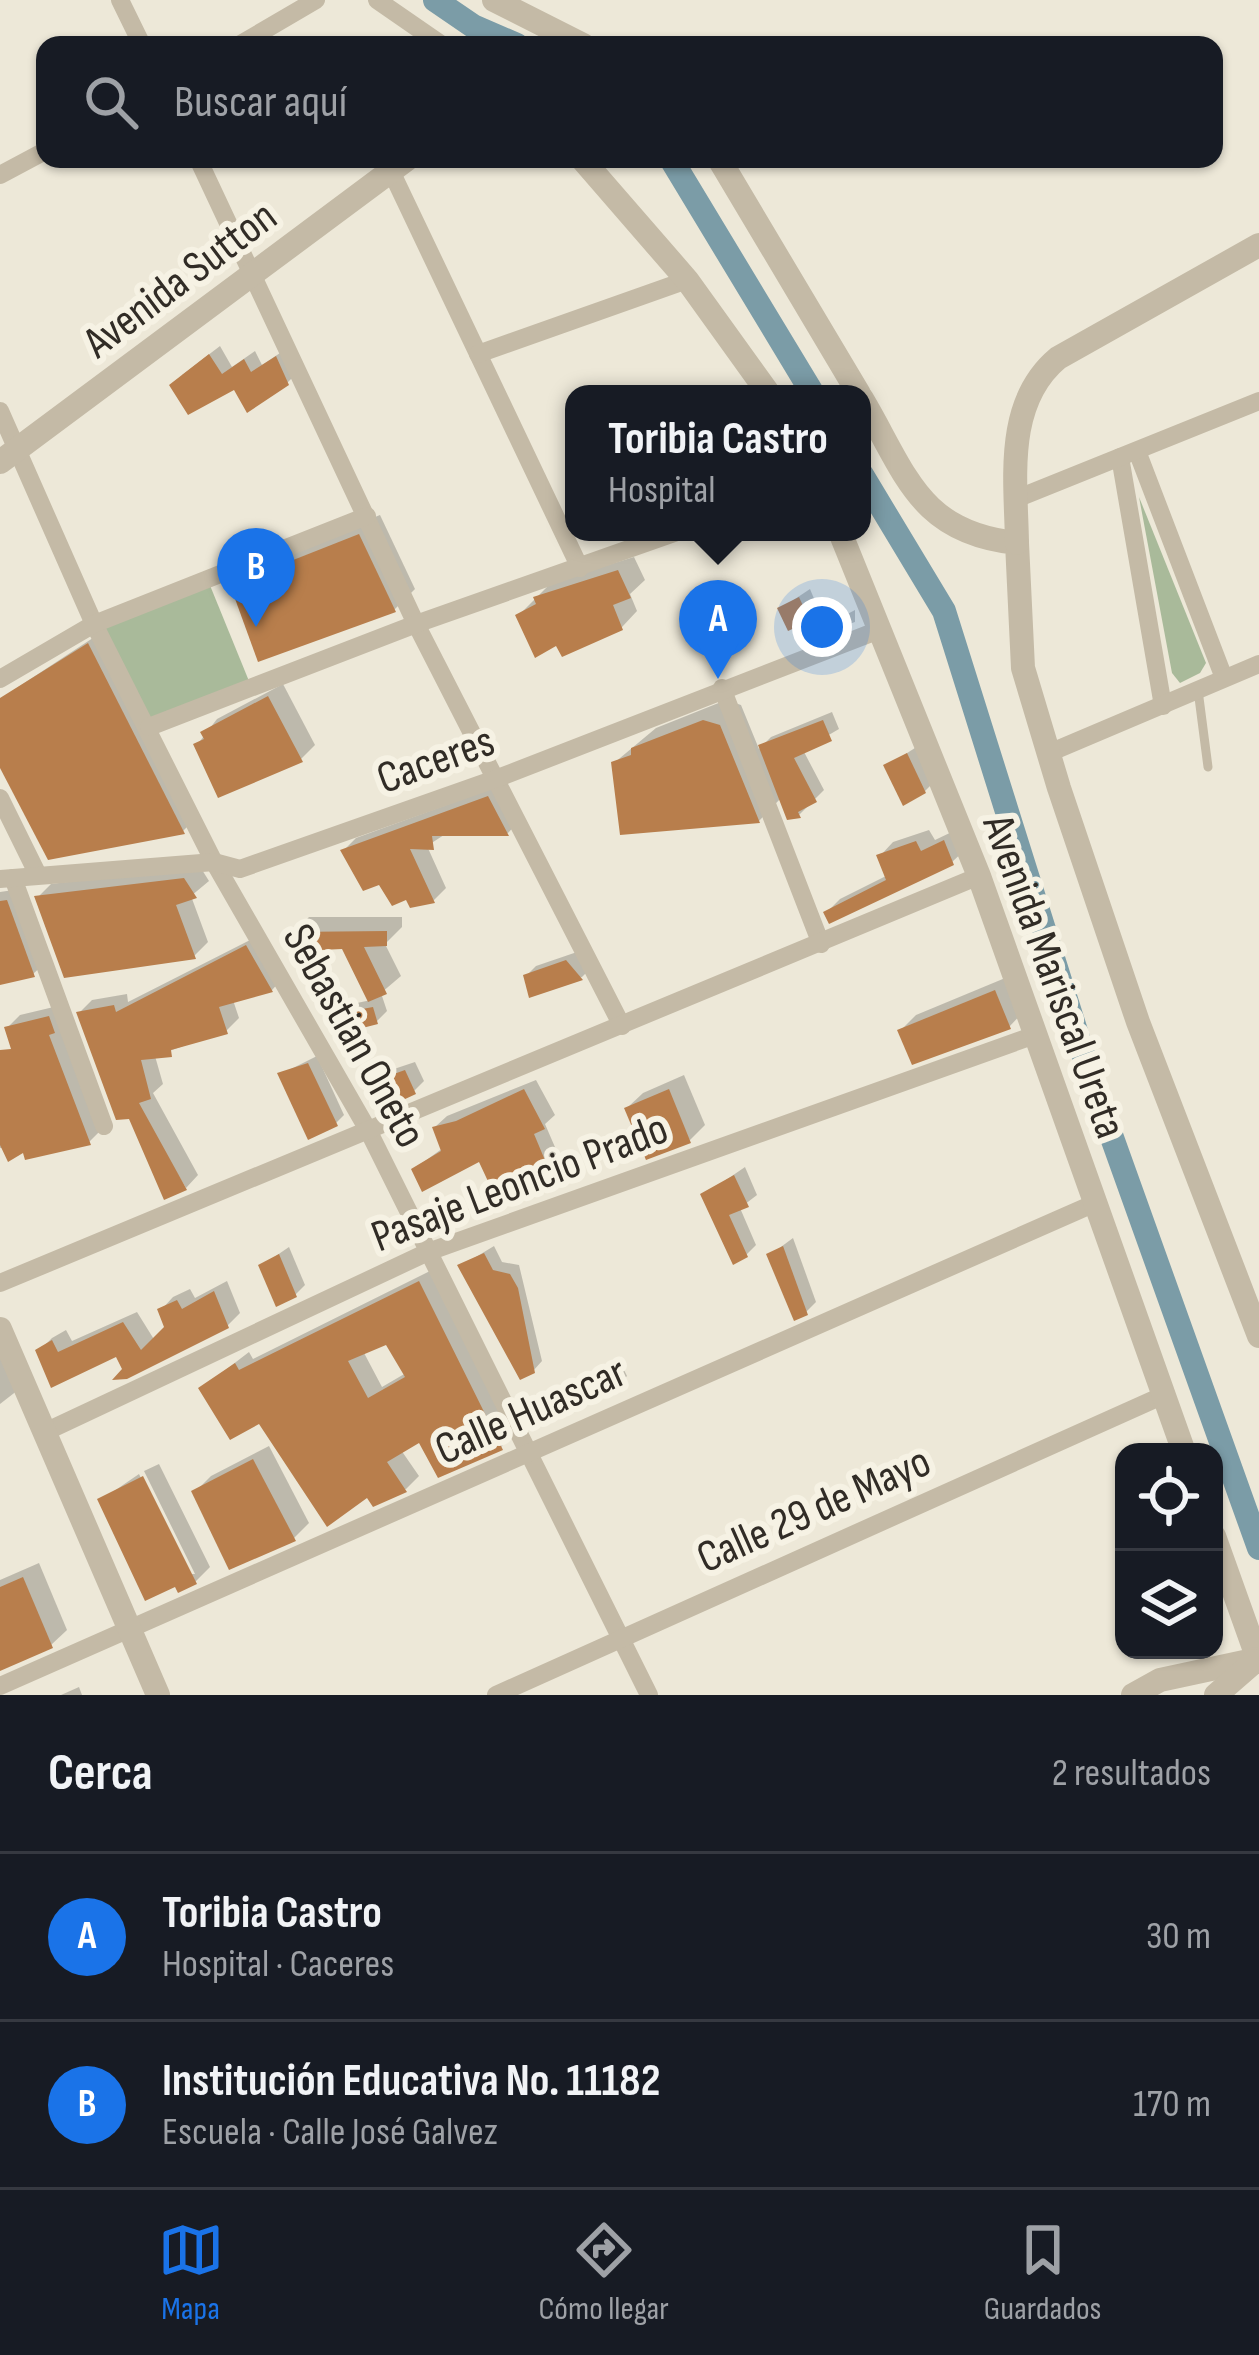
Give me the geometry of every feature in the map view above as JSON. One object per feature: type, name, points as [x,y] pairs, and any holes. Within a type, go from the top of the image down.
[{"type":"street","points":[[119,0],[137,36]]},
{"type":"street","points":[[254,36],[316,0]]},
{"type":"street","points":[[377,0],[429,36]]},
{"type":"street","points":[[494,0],[566,36]]},
{"type":"street","points":[[0,175],[36,156]]},
{"type":"street","points":[[201,168],[416,623],[622,1026]]},
{"type":"street","name":"Avenida Sutton","points":[[9,455],[395,168]]},
{"type":"street","points":[[400,168],[478,355],[565,537]]},
{"type":"street","points":[[590,168],[687,280],[763,385]]},
{"type":"street","points":[[724,168],[854,385]]},
{"type":"street","points":[[1259,245],[1045,369],[1021,410],[1016,500],[1023,668],[1138,1022],[1259,1336]]},
{"type":"street","points":[[478,355],[687,280]]},
{"type":"street","points":[[1016,500],[1259,400]]},
{"type":"street","name":"Sebastian Oneto","points":[[0,411],[9,455],[214,862],[368,1130],[649,1695]]},
{"type":"street","points":[[871,416],[899,472],[924,504],[976,536],[1017,543]]},
{"type":"street","points":[[1129,454],[1224,678]]},
{"type":"street","points":[[1129,454],[1163,706]]},
{"type":"street","points":[[0,679],[94,624],[367,516]]},
{"type":"street","points":[[567,541],[580,568]]},
{"type":"street","points":[[149,727],[416,623],[653,541]]},
{"type":"street","name":"Avenida Mariscal Ureta","points":[[844,541],[979,876],[1181,1443]]},
{"type":"street","name":"Caceres","points":[[6,879],[214,862],[240,869],[498,778],[880,630]]},
{"type":"street","points":[[1049,753],[1259,664]]},
{"type":"street","points":[[722,688],[821,944]]},
{"type":"street","points":[[0,798],[38,875]]},
{"type":"street","points":[[0,1283],[979,876]]},
{"type":"street","points":[[6,879],[104,1126]]},
{"type":"street","name":"Pasaje Leoncio Prado","points":[[44,1432],[428,1252],[1035,1035]]},
{"type":"street","name":"Calle Huascar","points":[[0,1686],[1094,1204]]},
{"type":"street","points":[[0,1329],[158,1695]]},
{"type":"street","name":"Calle 29 de Mayo","points":[[496,1695],[1164,1395]]},
{"type":"street","points":[[1219,1551],[1259,1660]]},
{"type":"street","points":[[1132,1695],[1160,1680],[1259,1660]]},
{"type":"street","points":[[1216,1695],[1259,1660]]},
{"type":"lane","points":[[1198,690],[1208,767]]},
{"type":"green space","points":[[1139,497],[1206,663],[1200,673],[1180,683],[1172,673]]},
{"type":"green space","points":[[207,578],[251,686],[149,727],[94,624]]},
{"type":"building","points":[[209,354],[222,374],[244,359],[251,372],[276,356],[289,385],[247,413],[234,390],[188,415],[169,385]]},
{"type":"building","points":[[359,534],[396,612],[258,662],[230,585]]},
{"type":"building","points":[[618,570],[631,598],[613,605],[623,630],[562,657],[556,646],[535,658],[515,615],[536,604],[533,597]]},
{"type":"building","points":[[799,597],[810,621],[788,631],[777,608]]},
{"type":"building","points":[[88,643],[185,834],[48,860],[0,768],[0,698]]},
{"type":"building","points":[[268,696],[303,762],[218,798],[193,744],[204,739],[200,732]]},
{"type":"building","points":[[703,720],[720,725],[760,823],[620,835],[611,762],[631,755],[631,748]]},
{"type":"building","points":[[823,720],[832,741],[794,758],[817,802],[798,812],[801,818],[787,820],[758,745]]},
{"type":"building","points":[[907,753],[926,793],[903,806],[883,765]]},
{"type":"building","points":[[488,796],[509,836],[432,836],[434,850],[410,849],[435,903],[410,908],[406,900],[392,906],[379,885],[363,891],[340,850]]},
{"type":"building","points":[[944,840],[954,865],[829,924],[823,912],[886,880],[876,855],[916,841],[921,851]]},
{"type":"building","points":[[184,878],[197,898],[176,905],[196,959],[64,978],[34,896]]},
{"type":"building","points":[[7,900],[35,977],[0,985],[0,901]]},
{"type":"building","points":[[387,931],[387,946],[364,947],[387,994],[368,1002],[342,949],[300,951],[290,932]]},
{"type":"building","points":[[246,945],[273,992],[219,1007],[228,1034],[171,1050],[172,1057],[141,1060],[151,1099],[139,1103],[187,1190],[164,1200],[129,1119],[116,1120],[76,1012],[114,1005],[116,1012]]},
{"type":"building","points":[[566,960],[583,980],[529,998],[523,975]]},
{"type":"building","points":[[995,990],[1011,1029],[912,1065],[897,1030]]},
{"type":"building","points":[[373,1007],[378,1024],[339,1034],[330,1015]]},
{"type":"building","points":[[49,1016],[55,1033],[49,1035],[91,1145],[25,1160],[23,1153],[8,1162],[0,1145],[0,1050],[11,1049],[4,1027]]},
{"type":"building","points":[[308,1063],[338,1126],[308,1140],[277,1073]]},
{"type":"building","points":[[405,1070],[416,1094],[379,1111],[366,1084]]},
{"type":"building","points":[[524,1089],[545,1129],[534,1134],[557,1189],[500,1207],[479,1162],[422,1192],[411,1169],[441,1151],[432,1127],[456,1121]]},
{"type":"building","points":[[669,1089],[691,1143],[646,1160],[624,1108]]},
{"type":"building","points":[[734,1175],[749,1207],[729,1215],[748,1257],[733,1265],[700,1194]]},
{"type":"building","points":[[783,1246],[808,1315],[794,1321],[766,1254]]},
{"type":"building","points":[[484,1253],[493,1270],[510,1274],[518,1288],[535,1373],[520,1380],[457,1265]]},
{"type":"building","points":[[279,1254],[297,1297],[276,1307],[258,1265]]},
{"type":"building","points":[[419,1281],[503,1450],[438,1478],[419,1443],[387,1462],[407,1492],[373,1507],[367,1498],[327,1527],[259,1424],[230,1440],[198,1388],[235,1363],[239,1370]],"holes":[[[386,1345],[405,1377],[368,1398],[348,1361]]]},
{"type":"building","points":[[214,1291],[229,1328],[127,1379],[112,1380],[122,1369],[116,1357],[51,1388],[35,1350],[52,1340],[58,1352],[123,1322],[141,1350],[164,1327],[157,1309],[177,1300],[182,1309]]},
{"type":"building","points":[[611,1372],[619,1388],[583,1404],[568,1387]]},
{"type":"building","points":[[253,1459],[296,1541],[229,1570],[191,1491]]},
{"type":"building","points":[[143,1476],[197,1584],[178,1593],[175,1587],[145,1601],[97,1499]]},
{"type":"building","points":[[23,1577],[53,1648],[0,1671],[0,1587]]},
{"type":"waterway","points":[[435,0],[496,36]]},
{"type":"waterway","points":[[676,168],[808,385]]},
{"type":"waterway","points":[[871,490],[944,611],[1091,1079],[1259,1548]]},
{"type":"place","name":"Institución Educativa No. 11182","points":[[256,627]]},
{"type":"place","name":"Toribia Castro","points":[[718,679]]}]
